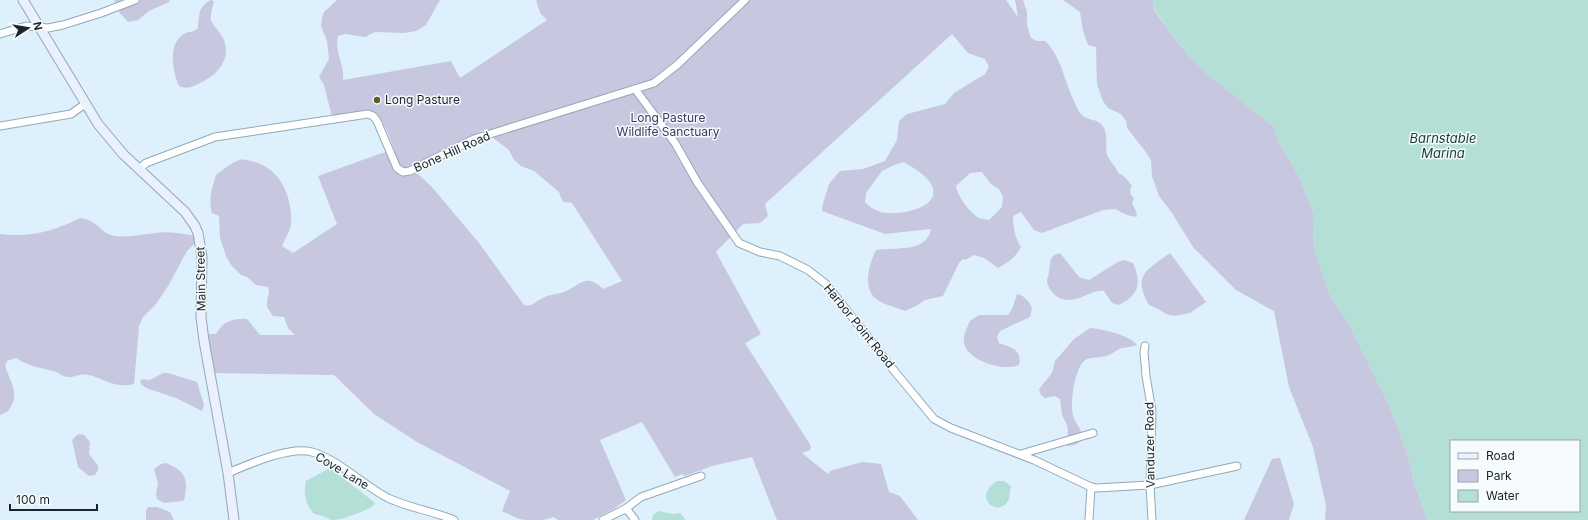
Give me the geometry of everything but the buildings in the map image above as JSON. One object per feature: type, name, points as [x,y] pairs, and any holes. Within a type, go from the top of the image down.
[{"type":"main road","name":"Main Street","points":[[23,0],[85,104],[103,130],[123,154],[185,212],[195,226],[199,238],[202,257],[201,317],[203,333],[228,473],[234,520]]},
{"type":"street","points":[[0,34],[26,26],[48,28],[76,22],[135,0]]},
{"type":"street","name":"Bone Hill Road","points":[[139,168],[146,163],[215,137],[368,114],[377,120],[397,168],[403,172],[410,171],[474,139],[658,81],[745,0]]},
{"type":"street","name":"Harbor Point Road","points":[[635,89],[675,143],[697,182],[739,243],[760,252],[780,256],[808,270],[826,284],[934,419],[951,428],[1055,469],[1091,487]]},
{"type":"street","points":[[0,126],[71,114],[85,104]]},
{"type":"street","name":"Vanduzer Road","points":[[1145,346],[1146,376],[1152,411],[1150,486],[1152,520]]},
{"type":"street","points":[[1020,454],[1093,433]]},
{"type":"street","name":"Cove Lane","points":[[228,473],[285,454],[295,452],[312,452],[329,460],[389,498],[454,520]]},
{"type":"street","points":[[1089,520],[1091,487],[1150,486],[1236,466]]},
{"type":"street","points":[[603,520],[625,509],[640,497],[700,476]]},
{"type":"street","points":[[625,509],[635,520]]},
{"type":"green space","points":[[114,0],[170,0],[169,2],[149,11],[138,20],[128,22],[119,12]]},
{"type":"green space","points":[[211,0],[214,1],[211,20],[223,38],[226,52],[225,58],[218,70],[208,79],[191,87],[185,88],[179,86],[173,60],[174,46],[183,34],[194,31],[198,28],[201,8]]},
{"type":"green space","name":"Long Pasture Wildlife Sanctuary","points":[[337,0],[440,0],[426,25],[416,31],[404,33],[375,32],[365,37],[345,34],[338,36],[337,48],[343,80],[451,61],[460,78],[547,20],[540,13],[536,0],[1006,0],[1018,17],[1015,0],[1023,0],[1027,12],[1027,25],[1031,38],[1037,41],[1045,41],[1051,47],[1059,62],[1079,111],[1086,118],[1099,122],[1104,128],[1106,134],[1107,155],[1118,173],[1124,176],[1132,186],[1130,190],[1131,195],[1134,198],[1132,203],[1137,217],[1127,215],[1115,209],[1103,210],[1042,233],[1034,230],[1021,212],[1013,216],[1013,224],[1017,240],[1021,247],[1014,257],[1002,266],[998,268],[984,258],[974,255],[965,260],[963,259],[959,263],[943,296],[925,300],[905,311],[876,299],[870,291],[868,285],[868,273],[876,250],[917,245],[928,237],[931,229],[885,234],[822,211],[822,207],[829,184],[840,171],[863,169],[885,161],[897,140],[899,121],[907,114],[945,104],[954,93],[985,74],[989,67],[985,59],[968,53],[952,34],[765,204],[768,216],[760,223],[743,224],[716,252],[761,334],[745,343],[811,446],[810,450],[802,453],[828,474],[830,471],[862,462],[881,464],[889,492],[900,496],[918,520],[777,520],[752,457],[712,466],[685,476],[682,474],[675,477],[642,422],[600,440],[626,500],[593,520],[558,520],[554,517],[543,520],[519,519],[502,511],[510,491],[417,442],[374,414],[334,375],[215,373],[207,334],[216,334],[222,326],[233,320],[247,319],[260,335],[295,335],[288,328],[284,317],[273,316],[267,307],[268,287],[256,285],[247,277],[241,275],[231,265],[226,256],[220,238],[219,216],[212,213],[210,203],[216,175],[239,160],[246,160],[263,165],[278,177],[287,194],[291,213],[291,226],[282,246],[293,253],[337,224],[318,176],[382,153],[395,151],[382,121],[374,113],[369,111],[332,117],[324,85],[319,77],[329,59],[327,41],[321,26],[324,12]],"holes":[[[486,129],[492,137],[509,150],[514,160],[521,166],[534,171],[559,192],[564,202],[572,203],[622,281],[603,289],[592,281],[587,281],[564,292],[546,296],[531,305],[524,305],[479,243],[431,186],[410,167]],[[904,162],[921,173],[932,185],[933,196],[929,202],[914,210],[896,213],[881,212],[870,207],[865,202],[866,193],[882,171]],[[982,172],[991,184],[999,189],[1003,197],[1002,207],[989,220],[978,218],[967,207],[957,190],[956,186],[970,173]]]},
{"type":"green space","points":[[1063,0],[1153,0],[1154,10],[1187,54],[1206,73],[1274,127],[1279,143],[1299,176],[1314,215],[1313,246],[1329,292],[1347,320],[1390,407],[1409,459],[1414,482],[1427,520],[1325,520],[1326,506],[1313,447],[1289,387],[1274,311],[1236,290],[1193,247],[1172,213],[1159,196],[1152,176],[1151,160],[1127,128],[1126,121],[1121,114],[1108,108],[1103,101],[1097,84],[1096,47],[1088,45],[1083,31],[1080,12]]},
{"type":"green space","points":[[80,218],[91,221],[106,233],[115,236],[131,236],[161,232],[196,236],[198,240],[187,251],[168,286],[156,304],[143,317],[139,326],[134,384],[122,385],[111,383],[89,375],[66,377],[54,371],[30,365],[16,358],[7,361],[5,365],[14,388],[14,400],[7,412],[0,415],[0,234],[21,235],[42,232],[61,227]]},
{"type":"green space","points":[[1060,253],[1079,277],[1089,280],[1118,262],[1124,260],[1133,263],[1136,270],[1138,283],[1137,288],[1130,297],[1118,305],[1112,303],[1104,291],[1094,292],[1074,300],[1059,298],[1050,290],[1047,281],[1051,260],[1056,254]]},
{"type":"green space","points":[[1170,253],[1206,302],[1190,313],[1174,316],[1166,314],[1149,305],[1144,295],[1142,280],[1144,274]]},
{"type":"green space","points":[[1017,294],[1024,297],[1030,303],[1032,308],[1030,317],[1000,331],[997,337],[999,343],[1012,348],[1017,352],[1020,360],[1019,365],[1011,367],[997,366],[975,358],[966,348],[964,342],[965,334],[970,321],[979,315],[1008,315],[1012,309]]},
{"type":"green space","points":[[1090,328],[1122,335],[1137,345],[1122,348],[1109,355],[1092,358],[1083,362],[1077,373],[1072,398],[1074,418],[1081,432],[1082,438],[1080,442],[1072,446],[1067,446],[1068,429],[1062,415],[1060,399],[1055,396],[1045,398],[1041,395],[1039,389],[1052,373],[1055,361],[1074,339]]},
{"type":"green space","points":[[163,373],[168,373],[197,382],[204,405],[202,411],[176,398],[146,388],[141,384],[140,381],[142,379],[150,380]]},
{"type":"green space","points":[[80,434],[84,435],[90,442],[89,454],[98,466],[98,470],[95,475],[89,476],[78,467],[72,440]]},
{"type":"green space","points":[[1280,458],[1294,504],[1289,520],[1244,520],[1272,459]]},
{"type":"green space","points":[[166,463],[175,467],[184,475],[186,489],[183,501],[164,503],[157,499],[156,493],[158,483],[154,469],[161,464]]},
{"type":"green space","points":[[148,507],[157,507],[170,512],[174,520],[146,520],[146,511]]},
{"type":"water","name":"Barnstable Marina","points":[[1153,0],[1588,0],[1588,520],[1427,520],[1414,482],[1409,459],[1390,407],[1347,320],[1329,292],[1313,246],[1314,215],[1299,176],[1279,143],[1274,127],[1206,73],[1187,54],[1154,9]]},
{"type":"water","points":[[330,468],[375,504],[358,513],[336,520],[314,514],[306,499],[306,481]]},
{"type":"water","points":[[997,481],[1004,481],[1011,486],[1009,499],[1005,505],[994,507],[990,504],[986,494],[990,487]]},
{"type":"water","points":[[659,511],[673,514],[680,513],[686,520],[652,520],[653,515]]},
{"type":"place","name":"Long Pasture","points":[[377,100]]}]
